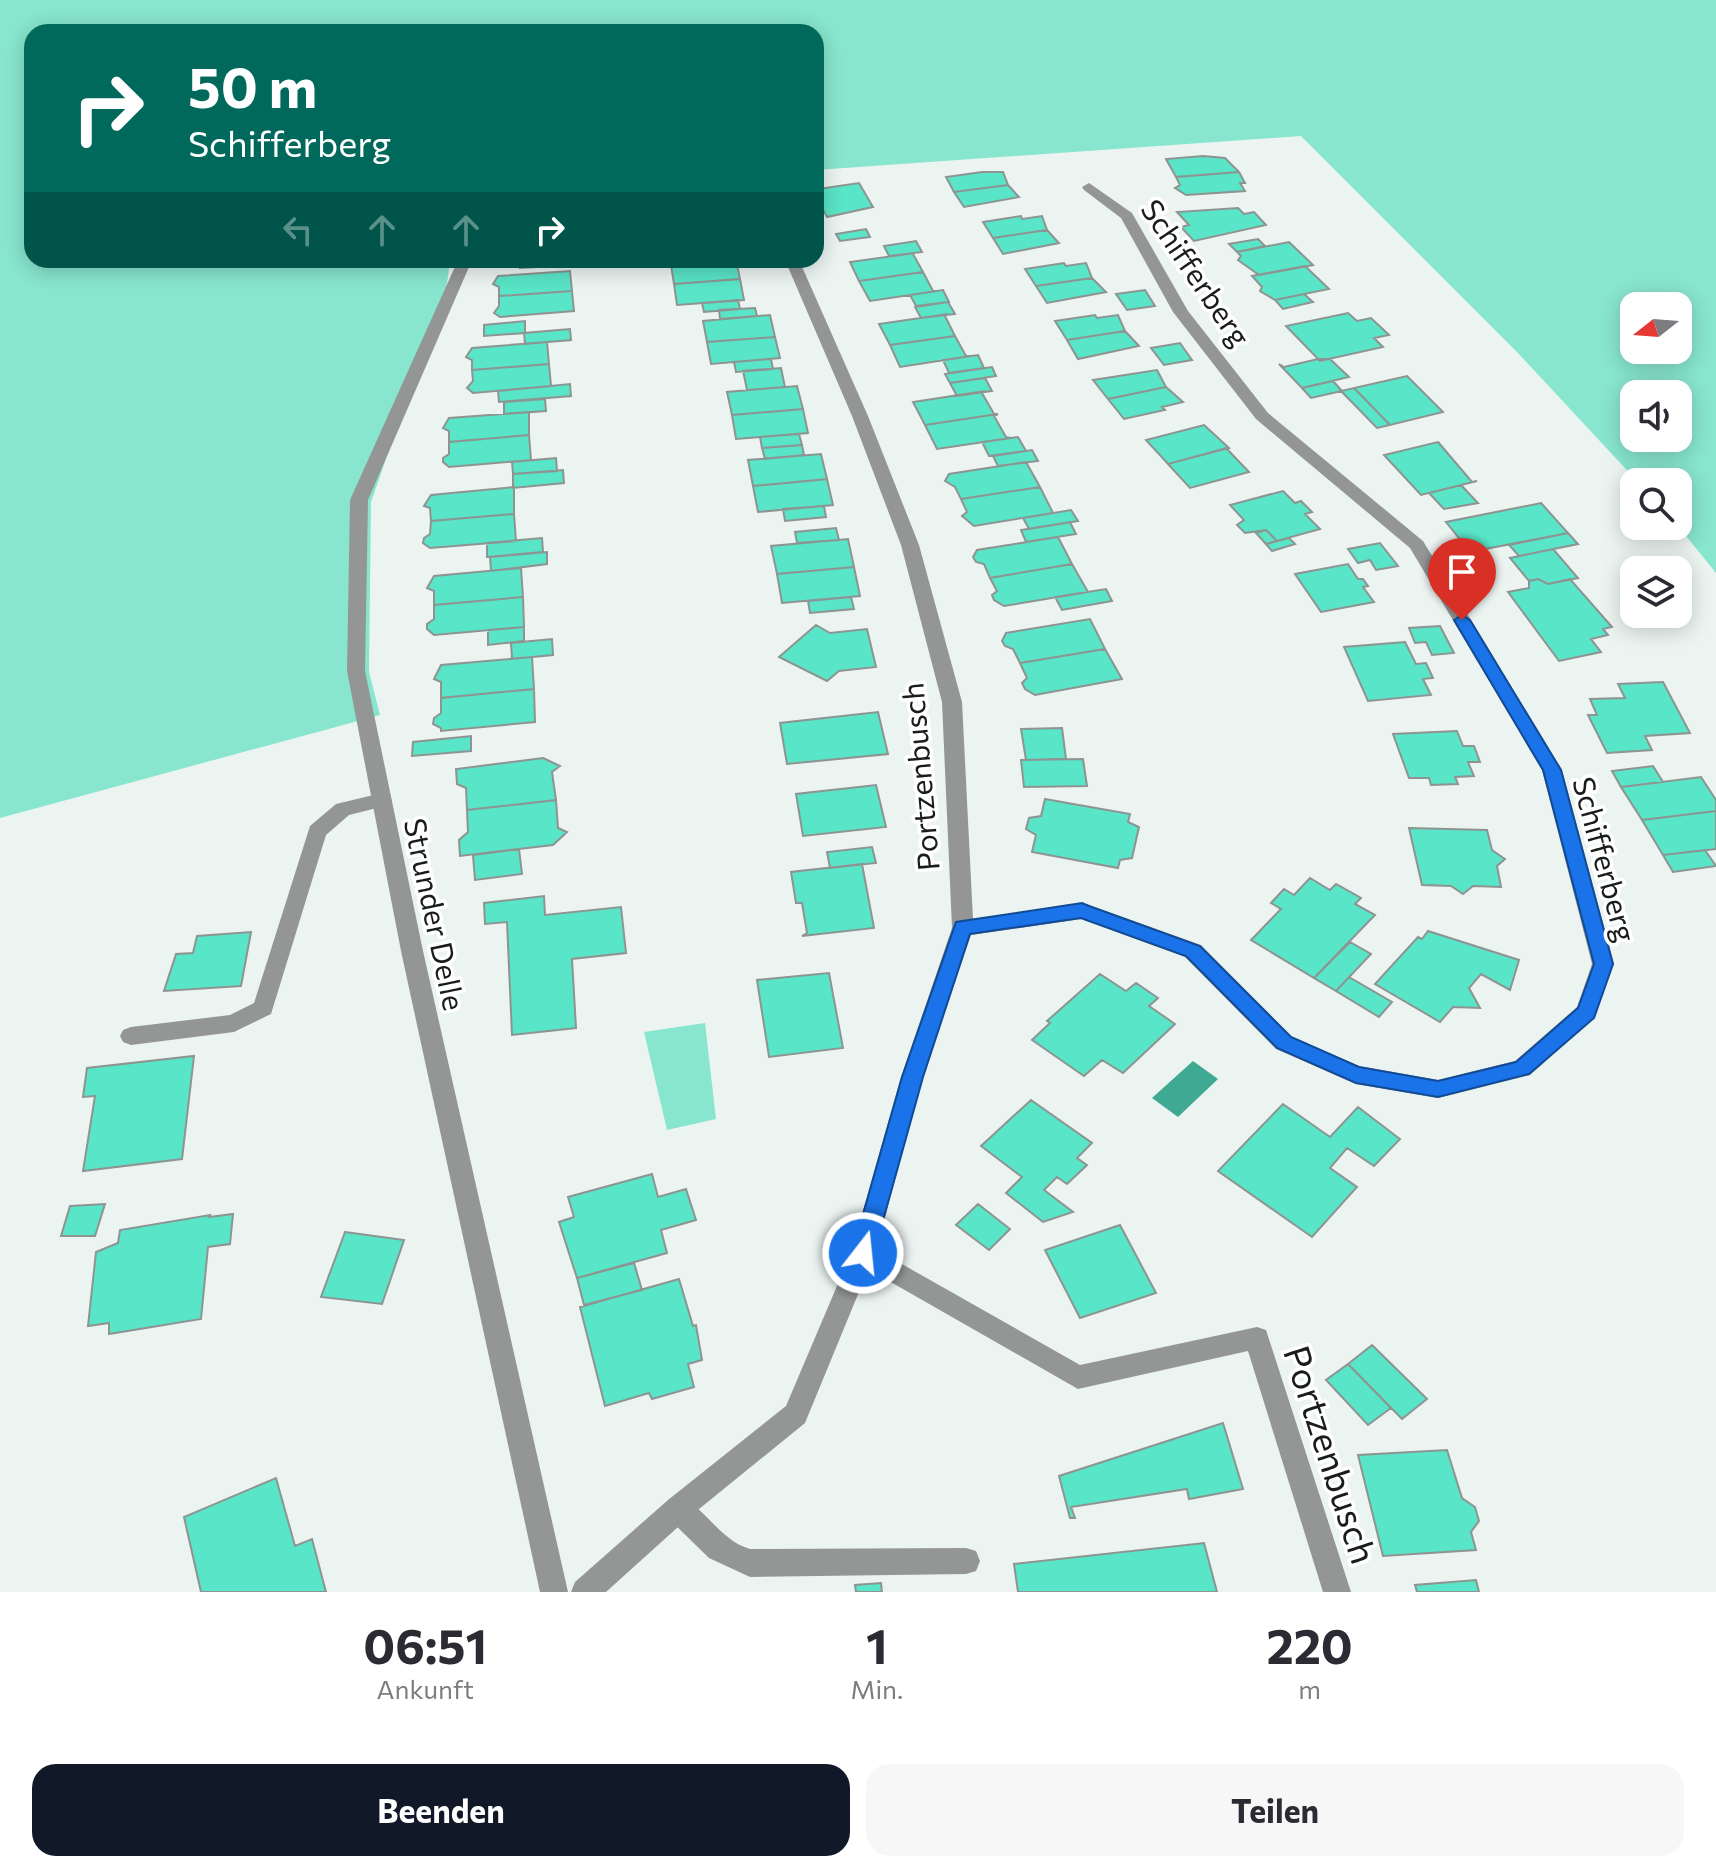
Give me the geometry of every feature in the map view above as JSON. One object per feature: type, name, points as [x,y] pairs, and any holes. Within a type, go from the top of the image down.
[{"type":"street","name":"Schifferberg","points":[[963,928],[1082,911],[1193,951],[1284,1043],[1356,1075],[1438,1089],[1522,1069],[1586,1012],[1603,964],[1552,770],[1417,545],[1262,416],[1181,312],[1127,216],[1089,187]]},
{"type":"street","name":"Strunder Delle","points":[[461,268],[359,500],[356,671],[412,951],[554,1592]]},
{"type":"street","name":"Portzenbusch","points":[[585,1592],[678,1509],[796,1414],[863,1253],[912,1077],[963,928],[952,702],[910,545],[860,416],[795,268]]},
{"type":"street","points":[[131,1036],[234,1023],[263,1008],[317,831],[343,809],[382,800]]},
{"type":"street","name":"Portzenbusch","points":[[863,1253],[1078,1377],[1257,1338],[1337,1592]]},
{"type":"street","points":[[678,1509],[730,1558],[750,1563],[966,1561]]},
{"type":"shaded area","points":[[0,0],[1716,0],[1716,573],[1689,540],[1692,540],[1692,468],[1625,468],[1517,352],[1301,136],[824,169],[824,24],[24,24],[24,268],[449,268],[447,284],[371,502],[369,672],[380,715],[0,818]]},
{"type":"shaded area","points":[[705,1023],[716,1119],[667,1130],[644,1032]]},
{"type":"shaded area","points":[[1193,1061],[1218,1079],[1178,1117],[1152,1098]]},
{"type":"building","points":[[1225,158],[1239,172],[1176,177],[1166,159]]},
{"type":"building","points":[[1003,172],[1008,185],[954,192],[946,177]]},
{"type":"building","points":[[1239,172],[1245,183],[1240,183],[1245,191],[1186,195],[1175,188],[1180,185],[1176,177]]},
{"type":"building","points":[[859,183],[873,207],[827,217],[824,188]]},
{"type":"building","points":[[1008,185],[1019,197],[964,207],[954,192]]},
{"type":"building","points":[[1238,208],[1244,214],[1254,212],[1266,225],[1194,241],[1181,227],[1189,225],[1177,212]]},
{"type":"building","points":[[1021,216],[1022,219],[1042,216],[1047,230],[993,238],[983,222]]},
{"type":"building","points":[[866,229],[870,237],[840,241],[836,234]]},
{"type":"building","points":[[1047,230],[1059,243],[1003,254],[993,238]]},
{"type":"building","points":[[1258,239],[1265,246],[1237,252],[1229,244]]},
{"type":"building","points":[[916,241],[922,252],[889,256],[884,246]]},
{"type":"building","points":[[1289,242],[1313,265],[1259,275],[1238,260],[1241,256],[1237,252]]},
{"type":"building","points":[[915,253],[923,272],[859,281],[850,262]]},
{"type":"building","points":[[1064,263],[1066,266],[1086,263],[1092,278],[1036,286],[1025,269]]},
{"type":"building","points":[[1305,266],[1329,289],[1275,300],[1260,291],[1262,287],[1252,276]]},
{"type":"building","points":[[671,268],[738,268],[740,279],[674,284]]},
{"type":"building","points":[[570,271],[572,291],[499,296],[499,287],[493,284],[498,276]]},
{"type":"building","points":[[923,272],[933,291],[937,291],[870,301],[859,281]]},
{"type":"building","points":[[1092,278],[1106,292],[1047,303],[1036,286]]},
{"type":"building","points":[[740,279],[744,300],[677,305],[674,284]]},
{"type":"building","points":[[943,290],[949,302],[916,306],[910,295]]},
{"type":"building","points":[[1145,290],[1155,306],[1127,310],[1116,294]]},
{"type":"building","points":[[572,291],[574,311],[500,317],[494,313],[499,306],[499,296]]},
{"type":"building","points":[[1304,294],[1313,302],[1283,309],[1275,300]]},
{"type":"building","points":[[738,300],[740,309],[704,312],[702,303]]},
{"type":"building","points":[[948,302],[955,314],[921,318],[915,307]]},
{"type":"building","points":[[755,308],[757,316],[720,319],[719,310]]},
{"type":"building","points":[[1348,313],[1357,321],[1371,318],[1389,335],[1374,338],[1383,347],[1320,361],[1286,326]]},
{"type":"building","points":[[948,314],[945,316],[955,336],[890,345],[879,324]]},
{"type":"building","points":[[770,315],[775,337],[707,342],[703,321]]},
{"type":"building","points":[[1095,315],[1097,318],[1118,315],[1125,331],[1067,340],[1055,321]]},
{"type":"building","points":[[525,321],[525,333],[484,336],[484,325]]},
{"type":"building","points":[[570,329],[571,340],[525,344],[524,333]]},
{"type":"building","points":[[1125,331],[1139,346],[1078,359],[1067,340]]},
{"type":"building","points":[[955,336],[966,356],[971,356],[900,367],[890,345]]},
{"type":"building","points":[[775,337],[780,358],[711,364],[707,342]]},
{"type":"building","points":[[547,342],[549,364],[472,370],[472,360],[466,357],[472,348]]},
{"type":"building","points":[[1180,343],[1192,360],[1164,365],[1151,348]]},
{"type":"building","points":[[978,355],[984,368],[949,373],[943,360]]},
{"type":"building","points":[[771,359],[773,369],[736,372],[734,362]]},
{"type":"building","points":[[1330,359],[1349,377],[1302,388],[1279,364],[1284,367]]},
{"type":"building","points":[[549,364],[551,386],[473,393],[467,388],[473,381],[472,370]]},
{"type":"building","points":[[992,367],[996,376],[950,383],[945,374]]},
{"type":"building","points":[[781,368],[785,387],[747,390],[743,371]]},
{"type":"building","points":[[1157,370],[1166,387],[1108,399],[1093,380]]},
{"type":"building","points":[[1407,376],[1443,412],[1390,425],[1354,388]]},
{"type":"building","points":[[985,378],[992,391],[957,396],[950,383]]},
{"type":"building","points":[[1333,381],[1342,391],[1311,398],[1302,388]]},
{"type":"building","points":[[570,384],[571,396],[499,402],[498,391]]},
{"type":"building","points":[[797,386],[803,409],[732,415],[727,392]]},
{"type":"building","points":[[1166,387],[1183,402],[1162,407],[1165,410],[1124,419],[1108,399]]},
{"type":"building","points":[[1354,388],[1390,425],[1377,428],[1341,391]]},
{"type":"building","points":[[985,391],[982,393],[994,414],[998,414],[925,425],[913,402]]},
{"type":"building","points":[[545,399],[546,411],[504,414],[504,402]]},
{"type":"building","points":[[803,409],[808,433],[736,439],[732,415]]},
{"type":"building","points":[[529,412],[529,435],[449,442],[449,431],[443,428],[449,418]]},
{"type":"building","points":[[998,414],[994,416],[1006,437],[1011,438],[937,449],[925,425]]},
{"type":"building","points":[[1204,425],[1229,448],[1168,464],[1146,440]]},
{"type":"building","points":[[799,434],[802,445],[762,448],[760,437]]},
{"type":"building","points":[[529,435],[531,460],[449,467],[443,462],[449,454],[449,442]]},
{"type":"building","points":[[1018,437],[1026,451],[989,456],[982,442]]},
{"type":"building","points":[[1438,442],[1472,482],[1477,481],[1421,495],[1384,455]]},
{"type":"building","points":[[802,445],[804,455],[765,459],[762,448]]},
{"type":"building","points":[[1226,448],[1249,472],[1190,488],[1168,464]]},
{"type":"building","points":[[1032,450],[1038,461],[998,466],[993,456]]},
{"type":"building","points":[[821,454],[827,479],[753,486],[748,460]]},
{"type":"building","points":[[556,458],[557,471],[513,474],[512,462]]},
{"type":"building","points":[[1026,462],[1040,487],[961,499],[955,487],[945,481],[949,474]]},
{"type":"building","points":[[563,470],[564,483],[513,488],[513,474]]},
{"type":"building","points":[[827,479],[833,505],[758,512],[753,486]]},
{"type":"building","points":[[1461,485],[1478,503],[1444,509],[1429,493]]},
{"type":"building","points":[[514,487],[514,514],[431,521],[430,508],[424,506],[431,495]]},
{"type":"building","points":[[1040,487],[1053,513],[974,526],[962,516],[967,512],[961,499]]},
{"type":"building","points":[[1283,491],[1295,503],[1301,501],[1312,512],[1305,514],[1320,529],[1277,541],[1266,530],[1245,533],[1237,525],[1244,520],[1230,505]]},
{"type":"building","points":[[1541,503],[1568,533],[1470,552],[1446,522]]},
{"type":"building","points":[[824,506],[826,517],[785,521],[783,509]]},
{"type":"building","points":[[1071,510],[1078,521],[1029,529],[1023,518]]},
{"type":"building","points":[[514,514],[516,541],[430,548],[423,543],[430,534],[431,521]]},
{"type":"building","points":[[1070,522],[1076,534],[1026,542],[1021,530]]},
{"type":"building","points":[[836,528],[839,540],[797,543],[795,532]]},
{"type":"building","points":[[1266,530],[1277,541],[1266,544],[1256,533]]},
{"type":"building","points":[[1568,533],[1578,544],[1519,556],[1509,545]]},
{"type":"building","points":[[1058,537],[1072,564],[990,578],[984,564],[976,562],[973,557],[977,550]]},
{"type":"building","points":[[542,538],[543,552],[487,557],[487,543]]},
{"type":"building","points":[[1289,538],[1295,544],[1272,551],[1266,544]]},
{"type":"building","points":[[848,539],[854,567],[777,574],[771,546]]},
{"type":"building","points":[[1380,543],[1398,566],[1376,570],[1370,560],[1358,563],[1348,549]]},
{"type":"building","points":[[1553,549],[1578,578],[1548,584],[1538,579],[1529,581],[1510,558]]},
{"type":"building","points":[[547,552],[547,564],[491,571],[490,557]]},
{"type":"building","points":[[1072,564],[1088,592],[1004,606],[994,600],[992,595],[997,591],[990,578]]},
{"type":"building","points":[[1348,564],[1358,579],[1363,579],[1368,586],[1363,587],[1374,602],[1321,612],[1295,574]]},
{"type":"building","points":[[854,567],[860,596],[782,603],[777,574]]},
{"type":"building","points":[[521,568],[523,597],[434,605],[434,591],[427,588],[434,576]]},
{"type":"building","points":[[1538,579],[1548,584],[1570,579],[1612,627],[1603,629],[1608,635],[1591,639],[1601,652],[1559,661],[1508,592],[1529,588],[1529,581]]},
{"type":"building","points":[[1106,589],[1112,601],[1062,610],[1055,597]]},
{"type":"building","points":[[523,597],[524,627],[434,635],[427,629],[427,624],[434,619],[434,605]]},
{"type":"building","points":[[851,597],[854,609],[810,613],[808,601]]},
{"type":"building","points":[[1090,619],[1105,649],[1020,663],[1013,649],[1002,641],[1006,633]]},
{"type":"building","points":[[816,625],[830,633],[867,629],[876,667],[839,671],[827,681],[779,657]]},
{"type":"building","points":[[1440,626],[1454,653],[1432,655],[1426,642],[1415,643],[1409,628]]},
{"type":"building","points":[[524,627],[524,641],[488,645],[488,630]]},
{"type":"building","points":[[552,639],[553,655],[512,659],[511,643]]},
{"type":"building","points":[[1405,642],[1416,664],[1426,663],[1433,678],[1423,679],[1431,695],[1368,701],[1344,647]]},
{"type":"building","points":[[1105,649],[1122,679],[1035,695],[1022,683],[1027,678],[1020,663]]},
{"type":"building","points":[[532,657],[534,689],[441,698],[441,682],[434,679],[441,665]]},
{"type":"building","points":[[1663,682],[1690,733],[1645,736],[1652,750],[1607,753],[1588,715],[1597,715],[1590,699],[1625,698],[1618,684]]},
{"type":"building","points":[[534,689],[535,722],[441,731],[433,724],[434,718],[441,713],[441,698]]},
{"type":"building","points":[[878,712],[888,754],[787,764],[780,723]]},
{"type":"building","points":[[1062,728],[1066,759],[1026,760],[1021,729]]},
{"type":"building","points":[[1457,731],[1463,746],[1474,746],[1480,762],[1468,762],[1474,776],[1455,777],[1458,784],[1431,785],[1429,778],[1409,778],[1393,734]]},
{"type":"building","points":[[471,736],[471,751],[412,756],[413,742]]},
{"type":"building","points":[[543,758],[560,766],[552,772],[556,800],[467,810],[466,788],[457,784],[456,769]]},
{"type":"building","points":[[1083,759],[1087,786],[1024,787],[1021,760]]},
{"type":"building","points":[[1653,766],[1663,782],[1621,787],[1612,771]]},
{"type":"building","points":[[1701,777],[1716,800],[1716,811],[1642,820],[1621,787]]},
{"type":"building","points":[[876,785],[886,827],[803,836],[796,794]]},
{"type":"building","points":[[1045,799],[1130,814],[1128,822],[1139,827],[1132,858],[1120,860],[1118,868],[1032,852],[1036,835],[1026,829],[1029,818],[1041,816]]},
{"type":"building","points":[[556,800],[558,828],[567,832],[553,845],[460,856],[459,840],[468,832],[467,810]]},
{"type":"building","points":[[1716,811],[1716,849],[1663,855],[1642,820]]},
{"type":"building","points":[[1409,828],[1487,830],[1492,850],[1505,859],[1497,866],[1501,887],[1473,886],[1463,894],[1451,886],[1422,885]]},
{"type":"building","points":[[872,847],[876,863],[830,868],[827,852]]},
{"type":"building","points":[[519,849],[522,874],[475,880],[473,855]]},
{"type":"building","points":[[1705,850],[1716,866],[1673,872],[1663,855]]},
{"type":"building","points":[[862,864],[874,928],[802,936],[807,933],[802,903],[796,903],[791,872]]},
{"type":"building","points":[[1310,878],[1330,890],[1336,884],[1361,898],[1355,904],[1375,915],[1314,978],[1251,940],[1281,909],[1271,903],[1284,889],[1294,895]]},
{"type":"building","points":[[544,896],[545,915],[621,907],[626,953],[572,959],[576,1028],[512,1035],[507,922],[485,924],[484,903]]},
{"type":"building","points":[[1428,931],[1519,960],[1510,990],[1481,974],[1469,988],[1480,1008],[1453,1007],[1440,1022],[1375,984],[1418,937],[1422,939]]},
{"type":"building","points":[[251,932],[241,986],[164,991],[176,954],[193,953],[197,936]]},
{"type":"building","points":[[1350,942],[1371,954],[1336,991],[1314,978]]},
{"type":"building","points":[[829,973],[843,1048],[769,1057],[757,980]]},
{"type":"building","points":[[1100,974],[1126,991],[1136,983],[1158,998],[1149,1006],[1175,1024],[1123,1073],[1102,1060],[1084,1076],[1032,1040],[1050,1023],[1047,1021]]},
{"type":"building","points":[[1349,977],[1392,1002],[1379,1017],[1336,991]]},
{"type":"building","points":[[194,1056],[182,1159],[83,1171],[95,1096],[83,1097],[87,1068]]},
{"type":"building","points":[[1031,1100],[1092,1143],[1077,1158],[1087,1165],[1067,1184],[1057,1177],[1044,1190],[1073,1212],[1043,1222],[1006,1193],[1022,1177],[981,1146]]},
{"type":"building","points":[[1283,1104],[1330,1137],[1358,1107],[1400,1139],[1374,1166],[1347,1148],[1330,1168],[1357,1187],[1312,1237],[1218,1171]]},
{"type":"building","points":[[652,1174],[658,1197],[686,1189],[696,1220],[661,1230],[667,1253],[577,1278],[559,1222],[574,1217],[568,1197]]},
{"type":"building","points":[[105,1204],[95,1236],[61,1236],[70,1206]]},
{"type":"building","points":[[978,1204],[1010,1229],[989,1250],[956,1225]]},
{"type":"building","points":[[233,1214],[230,1244],[208,1247],[201,1319],[109,1334],[109,1323],[88,1326],[96,1252],[118,1243],[120,1230]]},
{"type":"building","points":[[1120,1225],[1156,1293],[1080,1318],[1045,1250]]},
{"type":"building","points":[[345,1232],[404,1240],[382,1304],[321,1297]]},
{"type":"building","points":[[634,1263],[642,1290],[584,1305],[577,1278]]},
{"type":"building","points":[[679,1279],[693,1326],[696,1325],[702,1360],[688,1364],[694,1387],[652,1399],[649,1393],[605,1406],[580,1307]]},
{"type":"building","points":[[1372,1345],[1427,1399],[1402,1419],[1348,1364]]},
{"type":"building","points":[[1348,1364],[1391,1408],[1368,1425],[1326,1380]]},
{"type":"building","points":[[1223,1423],[1243,1489],[1189,1499],[1187,1489],[1071,1507],[1075,1518],[1070,1518],[1059,1476]]},
{"type":"building","points":[[1447,1450],[1462,1498],[1475,1507],[1479,1521],[1471,1532],[1476,1550],[1383,1556],[1358,1455]]},
{"type":"building","points":[[276,1478],[295,1546],[312,1539],[326,1592],[201,1592],[184,1517]]},
{"type":"building","points":[[1204,1543],[1217,1592],[1018,1592],[1014,1564]]},
{"type":"building","points":[[1476,1580],[1479,1592],[1417,1592],[1415,1585]]},
{"type":"building","points":[[881,1583],[882,1592],[856,1592],[855,1585]]},
{"type":"route","points":[[863,1253],[912,1077],[963,928],[1082,911],[1193,951],[1284,1043],[1356,1075],[1438,1089],[1522,1069],[1586,1012],[1603,964],[1552,770],[1462,620]]}]
